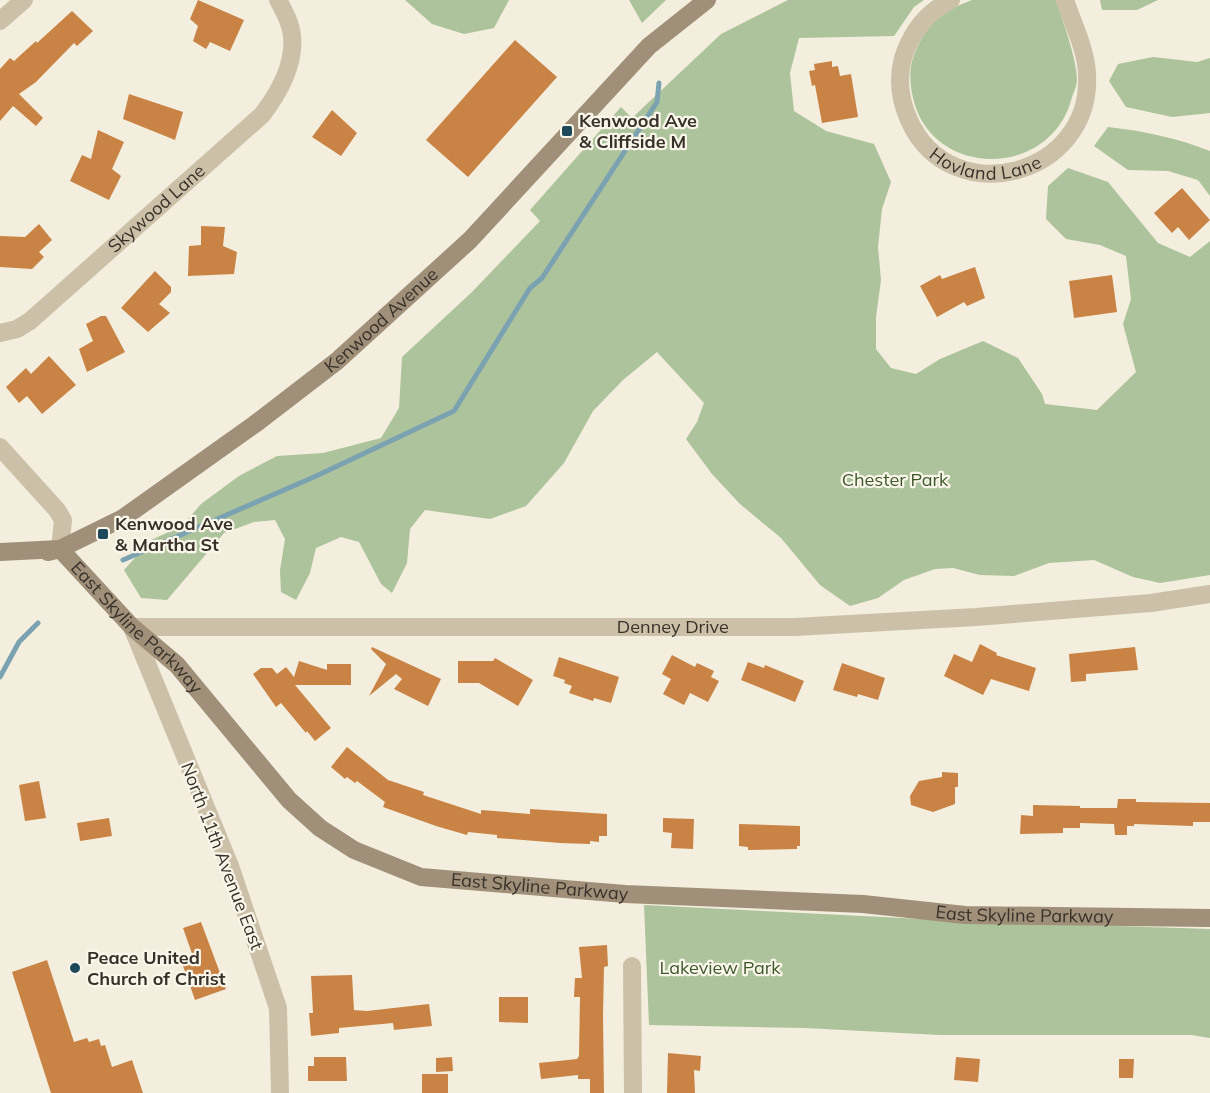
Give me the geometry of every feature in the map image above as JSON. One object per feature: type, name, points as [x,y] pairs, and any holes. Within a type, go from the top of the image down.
[{"type":"street","points":[[0,21],[24,0]]},
{"type":"street","name":"Skywood Lane","points":[[0,333],[17,329],[30,321],[262,115],[278,93],[289,60],[292,36],[286,15],[278,0]]},
{"type":"street","name":"Kenwood Avenue","points":[[0,564],[60,549],[123,518],[337,362],[470,240],[649,46],[707,0]]},
{"type":"street","name":"Hovland Lane","points":[[951,0],[940,5],[923,21],[909,41],[900,68],[900,100],[910,124],[925,147],[948,162],[975,173],[1006,173],[1035,165],[1061,145],[1080,121],[1086,99],[1087,73],[1082,50],[1065,0]]},
{"type":"street","points":[[0,447],[57,510],[63,520],[60,549]]},
{"type":"street","name":"East Skyline Parkway","points":[[0,552],[60,549],[132,627],[177,665],[290,800],[320,828],[354,850],[421,876],[464,882],[625,894],[863,904],[965,915],[1210,918]]},
{"type":"street","name":"Denney Drive","points":[[132,627],[795,627],[1011,615],[1151,603],[1210,594]]},
{"type":"street","name":"North 11th Avenue East","points":[[132,627],[230,866],[278,1008],[280,1093]]},
{"type":"street","points":[[632,966],[633,1093]]},
{"type":"green space","points":[[405,0],[509,0],[494,28],[464,34],[432,24]]},
{"type":"green space","points":[[629,0],[666,0],[642,23]]},
{"type":"green space","name":"Chester Park","points":[[788,0],[924,0],[914,7],[894,36],[799,38],[790,73],[794,111],[826,131],[874,144],[891,182],[882,209],[878,247],[881,280],[876,317],[876,349],[891,368],[916,374],[940,359],[983,341],[1018,358],[1042,394],[1045,404],[1097,410],[1136,372],[1123,324],[1131,299],[1126,256],[1100,245],[1066,239],[1046,219],[1048,186],[1068,168],[1108,182],[1158,243],[1190,257],[1210,241],[1210,575],[1160,583],[1133,577],[1094,560],[1049,563],[1014,576],[980,575],[953,568],[935,569],[904,580],[878,598],[850,606],[820,585],[781,538],[740,504],[712,474],[686,439],[697,422],[704,403],[657,352],[623,380],[593,411],[564,463],[526,506],[490,519],[425,510],[410,529],[407,563],[392,593],[381,584],[359,542],[341,537],[316,548],[310,573],[296,600],[281,592],[280,570],[285,539],[275,520],[254,522],[224,533],[167,600],[141,598],[124,570],[151,540],[182,526],[201,504],[239,476],[277,456],[323,453],[381,438],[399,408],[402,357],[472,292],[540,221],[530,210],[621,107],[632,118],[721,34]]},
{"type":"green space","points":[[972,0],[1056,0],[1069,39],[1076,70],[1077,81],[1074,93],[1060,124],[1041,143],[1018,155],[992,159],[966,155],[943,144],[924,125],[913,98],[911,67],[923,37],[942,15]]},
{"type":"green space","points":[[1100,0],[1158,0],[1137,10],[1102,10]]},
{"type":"green space","points":[[1153,57],[1197,62],[1210,58],[1210,113],[1172,117],[1126,107],[1109,81],[1118,64]]},
{"type":"green space","points":[[1108,127],[1160,136],[1210,151],[1210,196],[1198,180],[1168,171],[1128,170],[1094,146]]},
{"type":"green space","name":"Lakeview Park","points":[[644,905],[963,921],[1210,929],[1210,1038],[1191,1035],[940,1035],[805,1028],[649,1025]]},
{"type":"building","points":[[198,0],[244,20],[230,51],[210,42],[206,49],[193,41],[198,26],[190,19]]},
{"type":"building","points":[[72,11],[93,31],[77,46],[74,43],[36,82],[19,94],[43,118],[36,126],[13,106],[0,121],[0,69],[10,58],[14,61],[36,41],[37,43]]},
{"type":"building","points":[[515,40],[557,77],[468,177],[426,140]]},
{"type":"building","points":[[832,61],[832,67],[838,66],[840,76],[851,74],[858,117],[822,123],[815,85],[812,86],[809,71],[815,70],[814,64]]},
{"type":"building","points":[[129,94],[183,112],[175,140],[123,119]]},
{"type":"building","points":[[332,110],[357,133],[341,156],[312,137]]},
{"type":"building","points":[[98,130],[124,142],[112,169],[121,176],[109,200],[70,181],[82,155],[91,159]]},
{"type":"building","points":[[1182,188],[1210,220],[1189,240],[1178,227],[1172,233],[1154,213]]},
{"type":"building","points":[[39,224],[52,240],[39,252],[44,257],[32,269],[0,267],[0,236],[25,237]]},
{"type":"building","points":[[201,226],[225,227],[223,246],[237,252],[234,274],[188,276],[189,246],[201,245]]},
{"type":"building","points":[[975,267],[985,298],[967,306],[964,302],[937,317],[920,286],[940,275],[942,279]]},
{"type":"building","points":[[155,271],[171,287],[171,292],[159,304],[170,313],[148,332],[121,308]]},
{"type":"building","points":[[1112,275],[1117,312],[1074,318],[1069,281]]},
{"type":"building","points":[[101,316],[106,316],[125,352],[87,372],[79,349],[93,341],[86,324]]},
{"type":"building","points":[[49,356],[76,385],[42,414],[27,396],[19,403],[6,387],[26,368],[31,374]]},
{"type":"building","points":[[980,644],[997,653],[996,655],[1036,668],[1029,691],[991,679],[983,695],[944,676],[954,654],[972,662]]},
{"type":"building","points":[[372,647],[441,679],[428,706],[394,689],[402,679],[396,674],[369,696],[386,664],[371,649]]},
{"type":"building","points":[[1135,647],[1138,670],[1086,674],[1086,681],[1071,682],[1069,654]]},
{"type":"building","points":[[672,655],[695,667],[697,663],[714,671],[711,677],[719,681],[708,702],[690,693],[684,705],[663,694],[671,679],[662,674]]},
{"type":"building","points":[[559,657],[619,677],[611,703],[594,698],[593,701],[569,693],[572,686],[564,683],[565,680],[553,676]]},
{"type":"building","points":[[495,658],[533,680],[518,706],[479,683],[458,683],[458,661],[493,661]]},
{"type":"building","points":[[299,661],[327,670],[327,664],[351,664],[351,685],[295,685],[331,728],[315,741],[281,703],[276,707],[253,674],[261,668],[272,668],[277,674],[286,667],[294,677]]},
{"type":"building","points":[[748,662],[764,668],[765,665],[804,681],[795,702],[741,680]]},
{"type":"building","points":[[842,663],[885,678],[878,700],[833,690]]},
{"type":"building","points":[[347,747],[388,780],[424,792],[423,795],[481,814],[481,810],[530,814],[530,809],[607,814],[607,836],[599,836],[599,842],[590,841],[590,844],[560,843],[497,838],[497,835],[468,832],[467,835],[436,826],[383,807],[385,802],[357,781],[355,783],[347,777],[345,779],[331,767]]},
{"type":"building","points":[[942,772],[958,773],[955,804],[933,812],[911,805],[910,796],[919,781],[942,777]]},
{"type":"building","points":[[39,781],[46,818],[25,821],[19,785]]},
{"type":"building","points":[[1118,799],[1136,799],[1136,802],[1210,803],[1210,822],[1193,822],[1193,826],[1134,824],[1134,826],[1127,826],[1127,835],[1115,835],[1114,824],[1080,823],[1080,828],[1063,828],[1063,833],[1020,834],[1021,815],[1033,816],[1033,805],[1117,808]]},
{"type":"building","points":[[109,818],[112,836],[80,841],[77,823]]},
{"type":"building","points":[[663,818],[694,819],[693,849],[671,848],[672,833],[663,832]]},
{"type":"building","points":[[739,824],[800,826],[800,846],[797,846],[797,849],[748,850],[748,847],[739,846]]},
{"type":"building","points":[[201,922],[226,989],[195,1000],[183,966],[195,962],[183,928]]},
{"type":"building","points":[[607,945],[608,966],[604,967],[603,1016],[604,1093],[590,1093],[590,1079],[578,1079],[578,1075],[541,1079],[539,1063],[577,1059],[579,1056],[580,997],[574,997],[575,978],[582,978],[579,947]]},
{"type":"building","points":[[47,960],[74,1042],[87,1038],[89,1042],[99,1039],[101,1046],[105,1045],[112,1067],[132,1060],[143,1093],[51,1093],[12,972]]},
{"type":"building","points":[[352,975],[354,1010],[367,1011],[429,1004],[432,1026],[394,1030],[393,1023],[339,1028],[339,1033],[311,1036],[309,1013],[313,1013],[311,976]]},
{"type":"building","points":[[499,997],[528,997],[528,1023],[499,1022]]},
{"type":"building","points":[[668,1053],[701,1056],[700,1071],[694,1070],[695,1093],[667,1093]]},
{"type":"building","points":[[314,1057],[346,1057],[347,1081],[308,1081],[308,1066],[314,1066]]},
{"type":"building","points":[[452,1057],[453,1071],[436,1072],[436,1058]]},
{"type":"building","points":[[956,1057],[980,1059],[978,1082],[954,1080]]},
{"type":"building","points":[[1119,1059],[1134,1059],[1133,1078],[1119,1078]]},
{"type":"building","points":[[422,1074],[448,1074],[448,1093],[422,1093]]},
{"type":"waterway","points":[[123,560],[314,477],[454,411],[530,288],[542,278],[657,102],[659,83]]},
{"type":"waterway","points":[[0,677],[19,642],[38,623]]},
{"type":"place","name":"Kenwood Ave & Cliffside M","points":[[567,131]]},
{"type":"place","name":"Kenwood Ave & Martha St","points":[[103,534]]},
{"type":"place","name":"Peace United Church of Christ","points":[[75,968]]}]
